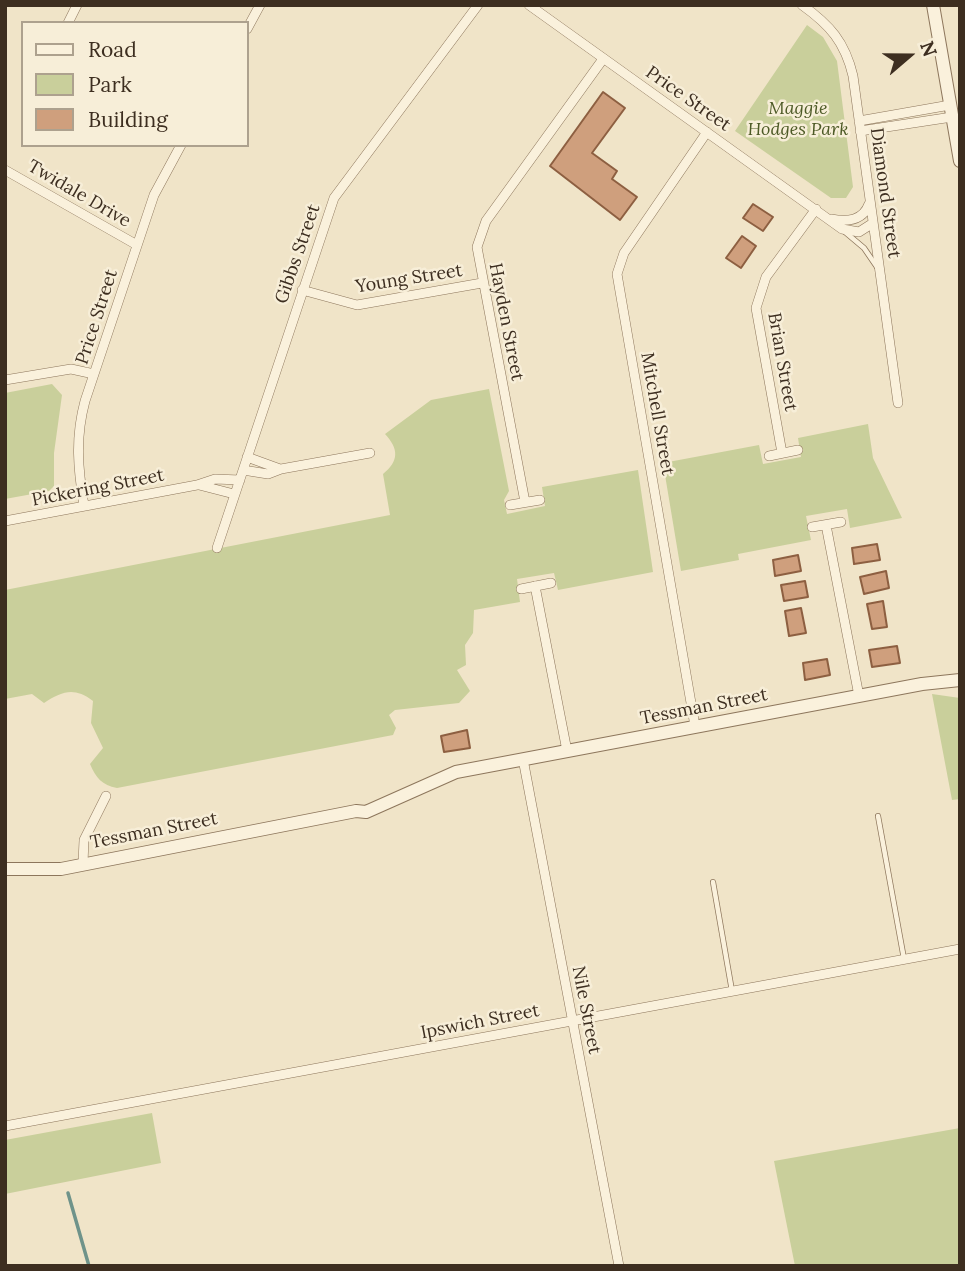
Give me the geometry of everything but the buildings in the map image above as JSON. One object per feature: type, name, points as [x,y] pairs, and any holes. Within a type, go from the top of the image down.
[{"type":"street","points":[[69,21],[77,5]]},
{"type":"street","points":[[248,27],[260,5]]},
{"type":"street","name":"Gibbs Street","points":[[217,548],[334,198],[478,5]]},
{"type":"street","name":"Price Street","points":[[529,5],[838,226]]},
{"type":"street","name":"Diamond Street","points":[[802,5],[834,31],[845,48],[853,76],[898,403]]},
{"type":"street","points":[[933,5],[955,110],[960,161]]},
{"type":"street","name":"Hayden Street","points":[[524,502],[477,247],[486,220],[603,59]]},
{"type":"street","points":[[859,121],[955,110]]},
{"type":"street","points":[[860,131],[955,110]]},
{"type":"street","name":"Mitchell Street","points":[[695,726],[617,274],[624,253],[707,132]]},
{"type":"street","name":"Price Street","points":[[84,506],[77,456],[78,429],[154,195],[180,147]]},
{"type":"street","name":"Twidale Drive","points":[[5,170],[137,245]]},
{"type":"street","points":[[828,218],[849,220],[862,215],[868,206],[869,195]]},
{"type":"street","name":"Brian Street","points":[[782,453],[756,308],[766,277],[816,209]]},
{"type":"street","points":[[838,226],[857,232],[869,228],[873,223],[862,215]]},
{"type":"street","name":"Young Street","points":[[302,290],[357,305],[482,283]]},
{"type":"street","points":[[5,380],[71,369],[94,374]]},
{"type":"street","points":[[769,456],[798,450]]},
{"type":"street","points":[[247,457],[275,469],[370,453]]},
{"type":"street","points":[[243,470],[265,474],[282,468]]},
{"type":"street","name":"Pickering Street","points":[[5,521],[197,485],[215,479],[240,480]]},
{"type":"street","name":"Pickering Street","points":[[197,485],[234,494]]},
{"type":"street","points":[[510,505],[540,500]]},
{"type":"street","points":[[812,527],[841,522]]},
{"type":"street","points":[[826,525],[859,696]]},
{"type":"street","points":[[521,589],[551,583]]},
{"type":"street","points":[[535,586],[567,751]]},
{"type":"street","name":"Tessman Street","points":[[5,869],[52,870],[356,811],[366,812],[378,809],[456,772],[859,696],[960,680]]},
{"type":"street","name":"Nile Street","points":[[523,760],[619,1266]]},
{"type":"street","points":[[83,863],[83,840],[106,796]]},
{"type":"street","name":"Tessman Street","points":[[5,862],[83,863]]},
{"type":"street","name":"Ipswich Street","points":[[5,1126],[960,949]]},
{"type":"lane","points":[[838,226],[867,252],[880,274]]},
{"type":"lane","points":[[878,816],[904,960]]},
{"type":"lane","points":[[713,882],[732,992]]},
{"type":"green space","name":"Maggie Hodges Park","points":[[807,25],[823,37],[837,61],[853,187],[846,198],[831,198],[735,131]]},
{"type":"green space","points":[[52,384],[62,395],[54,453],[54,486],[49,491],[5,499],[5,393]]},
{"type":"green space","points":[[489,389],[509,491],[504,500],[507,514],[545,506],[542,487],[638,470],[653,572],[558,590],[554,573],[517,579],[520,602],[474,610],[473,633],[465,645],[466,665],[457,670],[470,691],[459,703],[395,710],[389,715],[396,728],[393,735],[117,788],[100,780],[90,764],[103,748],[91,723],[93,701],[74,692],[63,693],[44,703],[32,694],[5,699],[5,590],[390,515],[383,474],[394,460],[395,450],[385,434],[431,400]]},
{"type":"green space","points":[[868,424],[873,458],[902,518],[850,528],[847,509],[806,516],[811,540],[738,554],[739,560],[681,571],[663,463],[759,445],[763,464],[801,457],[798,438]]},
{"type":"green space","points":[[932,694],[960,698],[960,799],[952,800]]},
{"type":"green space","points":[[152,1113],[161,1163],[5,1194],[5,1140]]},
{"type":"green space","points":[[960,1128],[960,1266],[795,1266],[774,1161]]},
{"type":"waterway","points":[[68,1193],[89,1266]]}]
